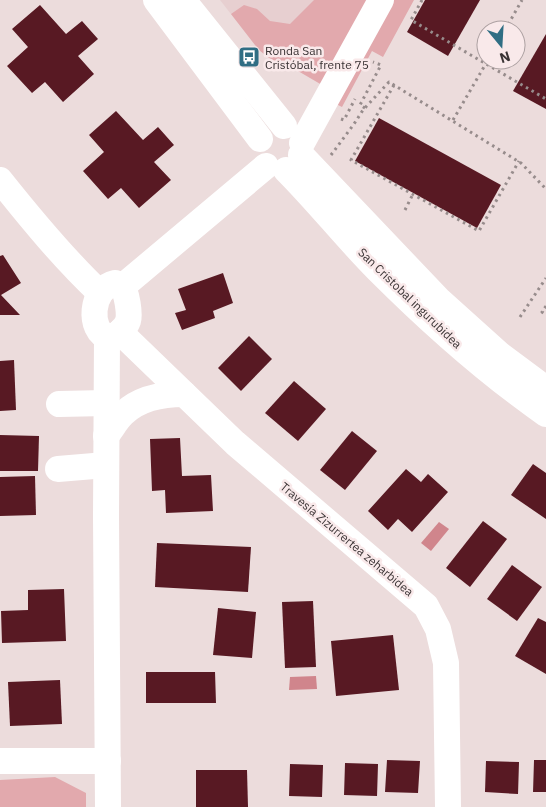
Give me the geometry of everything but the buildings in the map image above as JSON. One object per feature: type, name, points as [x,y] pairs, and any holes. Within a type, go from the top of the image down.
[{"type":"street","points":[[156,0],[260,139],[270,128],[293,155]]},
{"type":"street","name":"San Cristobal ingurubidea","points":[[183,0],[377,270],[511,389],[546,414]]},
{"type":"street","points":[[108,807],[106,403],[114,334],[100,332],[97,326],[96,304],[111,290],[293,155],[381,0]]},
{"type":"street","name":"San Cristobal ingurubidea","points":[[293,155],[346,193],[428,289],[546,389]]},
{"type":"street","points":[[0,180],[30,218],[80,273],[111,290]]},
{"type":"street","name":"Travesía Zizurrertea zeharbidea","points":[[114,334],[184,394],[234,444],[426,606],[438,629],[446,662],[448,807]]},
{"type":"street","points":[[106,436],[123,413],[144,400],[165,394],[184,394]]},
{"type":"street","points":[[59,404],[106,403]]},
{"type":"street","points":[[58,469],[106,465]]},
{"type":"street","points":[[0,761],[108,761]]},
{"type":"path","points":[[422,0],[411,20],[476,61]]},
{"type":"path","points":[[511,20],[522,0]]},
{"type":"path","points":[[364,108],[360,105],[381,65],[374,61],[370,70]]},
{"type":"path","points":[[453,120],[482,70]]},
{"type":"path","points":[[492,70],[546,99]]},
{"type":"path","points":[[293,155],[354,124],[364,108],[389,82],[520,162],[546,189]]},
{"type":"path","points":[[394,85],[351,160],[479,231],[520,162]]},
{"type":"path","points":[[321,108],[344,120],[357,95]]},
{"type":"path","points":[[405,210],[413,194]]},
{"type":"path","points":[[520,316],[546,278]]},
{"type":"path","points":[[546,306],[542,312],[546,314]]},
{"type":"shaded area","points":[[220,0],[340,0],[283,69],[259,50]]},
{"type":"shaded area","points":[[314,0],[370,0],[322,85],[298,71],[283,69],[259,50],[231,14],[244,5],[257,9],[270,21],[290,24]]},
{"type":"shaded area","points":[[390,0],[414,0],[383,57],[372,51],[342,107],[334,103]]},
{"type":"shaded area","points":[[439,522],[449,529],[431,551],[421,543]]},
{"type":"shaded area","points":[[316,676],[317,689],[289,690],[290,677]]},
{"type":"shaded area","points":[[55,777],[86,793],[86,807],[0,807],[0,780]]},
{"type":"place","name":"Ronda San Cristóbal, frente 75","points":[[249,57]]}]
